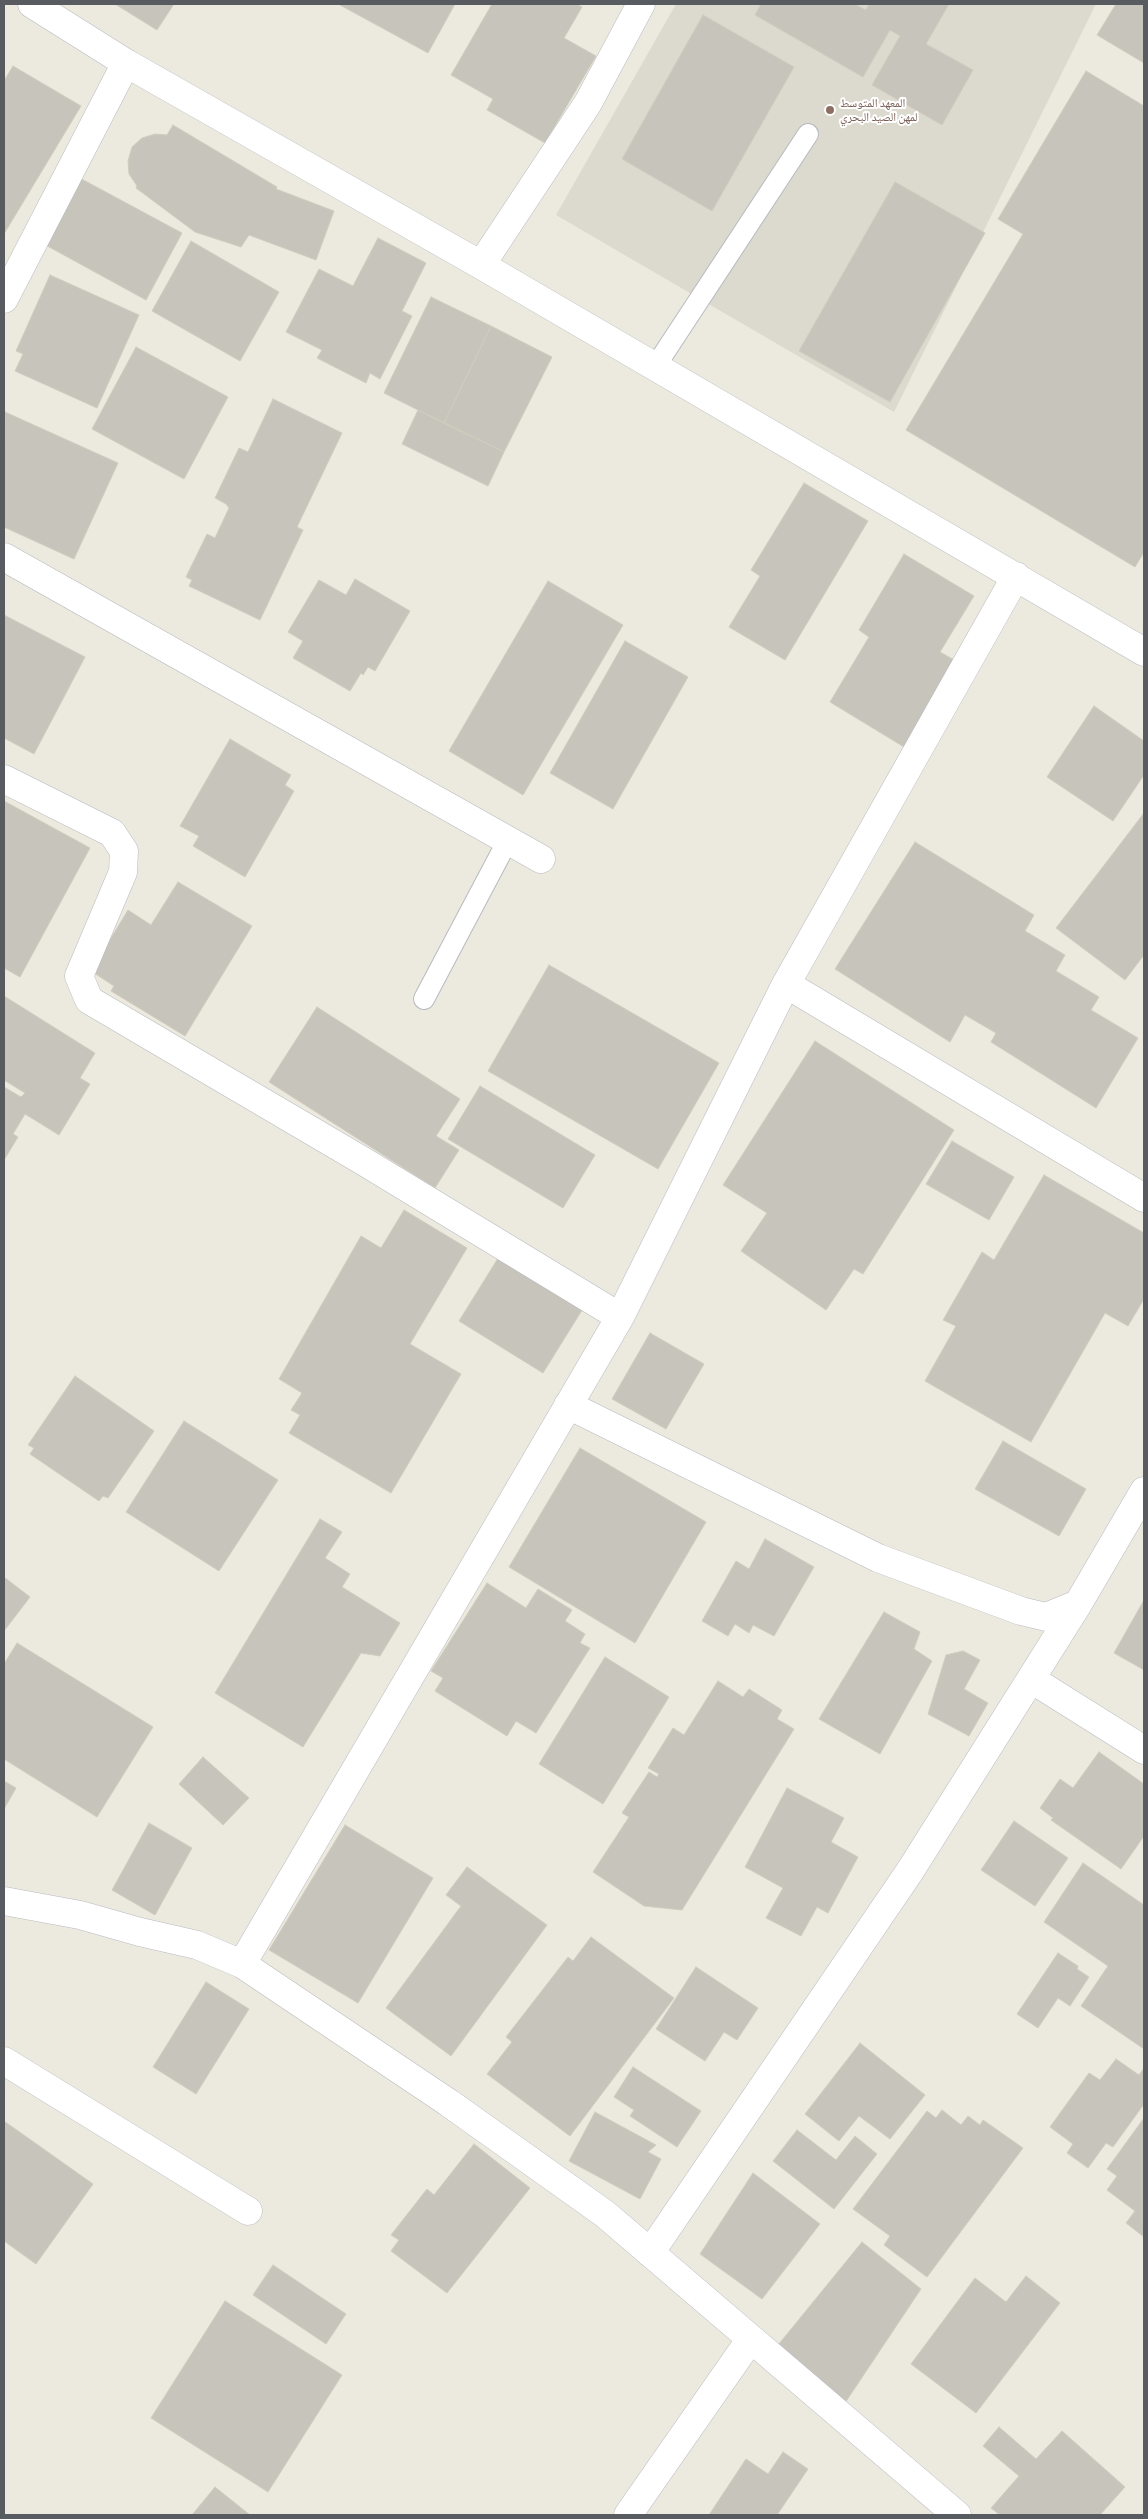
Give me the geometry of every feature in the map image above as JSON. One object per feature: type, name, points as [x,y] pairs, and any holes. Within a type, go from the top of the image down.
[{"type":"street","points":[[32,4],[126,64],[481,266],[1144,652]]},
{"type":"street","points":[[481,266],[588,103],[641,4]]},
{"type":"street","points":[[4,299],[126,64]]},
{"type":"street","points":[[4,557],[541,858]]},
{"type":"street","points":[[242,1964],[620,1317],[786,984],[1016,576]]},
{"type":"street","points":[[4,779],[112,833],[124,851],[123,872],[79,976],[89,1000],[363,1161],[620,1317]]},
{"type":"street","points":[[786,984],[1144,1198]]},
{"type":"street","points":[[568,1405],[878,1558],[1021,1611],[1046,1617],[1078,1604]]},
{"type":"street","points":[[650,2253],[910,1871],[1078,1604],[1144,1491]]},
{"type":"street","points":[[1031,1680],[1144,1750]]},
{"type":"street","points":[[4,1901],[80,1915],[140,1932],[197,1945],[242,1964],[449,2103],[605,2214],[956,2515]]},
{"type":"street","points":[[4,2062],[248,2211]]},
{"type":"street","points":[[628,2515],[750,2340]]},
{"type":"lane","points":[[655,367],[808,134]]},
{"type":"lane","points":[[424,999],[508,840]]},
{"type":"shaded area","name":"المعهد المتوسط لمهن الصيد البحري","points":[[676,4],[1096,4],[894,412],[556,215]]},
{"type":"building","points":[[115,4],[174,4],[157,30]]},
{"type":"building","points":[[341,4],[455,4],[428,53]]},
{"type":"building","points":[[492,4],[576,4],[582,7],[564,38],[596,56],[545,143],[487,110],[493,99],[451,75]]},
{"type":"building","points":[[761,4],[854,4],[866,10],[869,4],[949,4],[926,44],[973,70],[942,125],[872,85],[900,36],[890,30],[863,77],[755,15]]},
{"type":"building","points":[[1116,4],[1144,4],[1144,63],[1097,35]]},
{"type":"building","points":[[703,15],[794,67],[712,211],[622,159]]},
{"type":"building","points":[[13,66],[81,106],[4,234],[4,81]]},
{"type":"building","points":[[1086,71],[1144,106],[1144,552],[1135,567],[906,430],[1023,234],[998,219]]},
{"type":"building","points":[[173,125],[277,187],[276,189],[334,211],[316,260],[249,235],[241,247],[195,232],[136,188],[137,186],[129,174],[128,161],[132,147],[142,138],[155,134],[167,135]]},
{"type":"building","points":[[76,176],[182,233],[146,300],[40,242]]},
{"type":"building","points":[[895,182],[985,233],[890,402],[799,351]]},
{"type":"building","points":[[378,238],[426,263],[402,311],[412,316],[380,379],[370,373],[366,383],[317,358],[322,350],[286,332],[319,269],[353,286]]},
{"type":"building","points":[[191,241],[279,292],[240,361],[152,311]]},
{"type":"building","points":[[50,275],[139,315],[97,408],[15,371],[23,354],[16,351]]},
{"type":"building","points":[[431,297],[491,326],[444,423],[384,393]]},
{"type":"building","points":[[491,326],[552,357],[504,452],[444,423]]},
{"type":"building","points":[[136,347],[228,397],[184,479],[92,429]]},
{"type":"building","points":[[273,399],[342,433],[297,527],[303,530],[260,620],[189,586],[192,580],[186,577],[207,534],[215,538],[229,508],[226,504],[215,498],[239,448],[248,452]]},
{"type":"building","points":[[418,410],[504,452],[488,486],[402,444]]},
{"type":"building","points":[[5,412],[118,463],[74,559],[4,527]]},
{"type":"building","points":[[804,483],[868,521],[785,660],[729,627],[760,576],[751,570]]},
{"type":"building","points":[[904,554],[974,596],[940,652],[956,661],[904,747],[830,702],[869,637],[859,630]]},
{"type":"building","points":[[355,579],[410,611],[375,671],[368,667],[363,675],[361,673],[350,691],[293,658],[303,641],[288,632],[319,580],[346,595]]},
{"type":"building","points":[[548,581],[623,625],[523,795],[449,751]]},
{"type":"building","points":[[4,615],[85,657],[34,754],[4,738]]},
{"type":"building","points":[[625,641],[688,677],[613,809],[550,773]]},
{"type":"building","points":[[1094,706],[1144,741],[1144,775],[1113,821],[1047,777]]},
{"type":"building","points":[[230,739],[291,775],[285,785],[294,791],[245,877],[193,846],[199,836],[180,826]]},
{"type":"building","points":[[4,801],[90,848],[20,977],[4,968]]},
{"type":"building","points":[[1144,813],[1144,955],[1125,980],[1056,928]]},
{"type":"building","points":[[915,842],[1034,915],[1025,931],[1065,955],[1056,971],[1099,997],[1091,1010],[1138,1038],[1096,1108],[991,1042],[996,1033],[965,1015],[950,1042],[835,969]]},
{"type":"building","points":[[178,882],[252,926],[185,1036],[111,991],[114,986],[91,971],[128,910],[151,925]]},
{"type":"building","points":[[549,965],[719,1063],[658,1169],[488,1071]]},
{"type":"building","points":[[4,996],[95,1053],[80,1078],[90,1084],[59,1135],[25,1114],[13,1134],[18,1137],[4,1160],[4,1087],[21,1097],[25,1093],[4,1080]]},
{"type":"building","points":[[317,1007],[460,1099],[436,1136],[459,1150],[435,1188],[269,1082]]},
{"type":"building","points":[[815,1041],[954,1130],[863,1274],[854,1269],[826,1310],[741,1251],[767,1213],[723,1185]]},
{"type":"building","points":[[480,1086],[595,1155],[563,1208],[448,1139]]},
{"type":"building","points":[[952,1141],[1014,1177],[989,1220],[926,1184]]},
{"type":"building","points":[[1044,1175],[1144,1233],[1144,1299],[1128,1326],[1105,1313],[1031,1442],[925,1381],[956,1326],[943,1320],[982,1252],[994,1260]]},
{"type":"building","points":[[404,1210],[467,1248],[410,1344],[461,1374],[391,1493],[289,1433],[300,1415],[291,1410],[302,1393],[279,1379],[361,1236],[381,1248]]},
{"type":"building","points":[[500,1255],[584,1307],[543,1373],[459,1321]]},
{"type":"building","points":[[650,1333],[704,1364],[666,1429],[612,1399]]},
{"type":"building","points":[[75,1376],[154,1431],[108,1498],[103,1496],[99,1501],[30,1454],[34,1448],[28,1445]]},
{"type":"building","points":[[184,1421],[278,1480],[219,1571],[126,1512]]},
{"type":"building","points":[[1003,1441],[1086,1489],[1059,1536],[975,1489]]},
{"type":"building","points":[[580,1448],[706,1522],[635,1643],[509,1567]]},
{"type":"building","points":[[320,1519],[342,1532],[325,1558],[350,1574],[342,1587],[400,1623],[380,1656],[361,1653],[303,1747],[215,1693]]},
{"type":"building","points":[[765,1539],[814,1567],[774,1636],[753,1625],[749,1633],[735,1624],[728,1636],[702,1621],[736,1561],[749,1569]]},
{"type":"building","points":[[4,1577],[30,1597],[4,1631]]},
{"type":"building","points":[[487,1583],[526,1608],[538,1589],[572,1610],[565,1621],[585,1634],[580,1643],[590,1648],[536,1733],[516,1721],[507,1736],[435,1691],[443,1678],[431,1671]]},
{"type":"building","points":[[1144,1600],[1144,1670],[1114,1653]]},
{"type":"building","points":[[884,1612],[920,1632],[914,1649],[932,1661],[880,1754],[819,1719]]},
{"type":"building","points":[[17,1643],[153,1727],[97,1817],[4,1759],[4,1664]]},
{"type":"building","points":[[963,1651],[980,1660],[964,1689],[988,1703],[969,1736],[928,1714],[946,1655]]},
{"type":"building","points":[[605,1657],[669,1697],[603,1804],[539,1764]]},
{"type":"building","points":[[718,1681],[743,1697],[749,1689],[782,1710],[777,1719],[794,1729],[682,1910],[644,1906],[593,1872],[629,1817],[622,1813],[649,1772],[657,1777],[659,1774],[648,1768],[673,1728],[684,1735]]},
{"type":"building","points":[[1099,1752],[1144,1784],[1144,1836],[1121,1869],[1051,1820],[1053,1818],[1040,1808],[1060,1779],[1073,1788]]},
{"type":"building","points":[[203,1757],[249,1798],[223,1825],[179,1784]]},
{"type":"building","points":[[4,1781],[16,1788],[4,1809]]},
{"type":"building","points":[[787,1788],[844,1818],[831,1842],[858,1857],[828,1913],[817,1907],[801,1936],[766,1918],[783,1888],[745,1867]]},
{"type":"building","points":[[1014,1821],[1068,1858],[1035,1906],[981,1870]]},
{"type":"building","points":[[149,1823],[192,1848],[155,1915],[112,1890]]},
{"type":"building","points":[[345,1825],[433,1878],[358,2003],[269,1950]]},
{"type":"building","points":[[1083,1863],[1144,1905],[1144,2049],[1081,2006],[1108,1966],[1044,1922]]},
{"type":"building","points":[[467,1867],[547,1925],[451,2056],[386,2008],[461,1906],[446,1895]]},
{"type":"building","points":[[591,1937],[674,1998],[570,2136],[487,2074],[512,2042],[506,2037],[568,1957],[573,1961]]},
{"type":"building","points":[[1058,1953],[1078,1966],[1077,1969],[1089,1977],[1070,2006],[1058,1998],[1038,2028],[1017,2014]]},
{"type":"building","points":[[696,1967],[758,2008],[737,2040],[724,2032],[705,2061],[656,2029]]},
{"type":"building","points":[[206,1982],[249,2009],[196,2094],[153,2067]]},
{"type":"building","points":[[860,2043],[925,2095],[890,2139],[859,2116],[839,2141],[805,2114]]},
{"type":"building","points":[[1116,2059],[1139,2075],[1144,2068],[1144,2104],[1113,2147],[1106,2143],[1088,2168],[1067,2153],[1073,2144],[1050,2127],[1089,2073],[1100,2080]]},
{"type":"building","points":[[633,2067],[701,2111],[677,2147],[630,2116],[634,2110],[614,2097]]},
{"type":"building","points":[[942,2110],[961,2125],[968,2116],[980,2125],[983,2120],[1023,2148],[927,2277],[884,2245],[890,2236],[853,2209],[927,2111],[936,2118]]},
{"type":"building","points":[[595,2112],[656,2145],[648,2152],[661,2159],[640,2199],[569,2161]]},
{"type":"building","points":[[1144,2118],[1144,2237],[1126,2223],[1135,2211],[1107,2190],[1117,2176],[1107,2169]]},
{"type":"building","points":[[4,2121],[93,2184],[36,2264],[4,2241]]},
{"type":"building","points":[[797,2130],[836,2160],[855,2136],[877,2154],[834,2209],[773,2161]]},
{"type":"building","points":[[474,2144],[530,2188],[447,2293],[391,2251],[399,2240],[391,2235],[427,2189],[434,2195]]},
{"type":"building","points":[[753,2173],[820,2224],[762,2299],[700,2254]]},
{"type":"building","points":[[862,2242],[921,2289],[841,2409],[774,2350]]},
{"type":"building","points":[[273,2265],[346,2314],[326,2344],[253,2295]]},
{"type":"building","points":[[1026,2276],[1060,2303],[976,2413],[911,2364],[975,2278],[1006,2302]]},
{"type":"building","points":[[225,2301],[342,2375],[268,2492],[151,2418]]},
{"type":"building","points":[[999,2427],[1036,2459],[1062,2431],[1125,2487],[1100,2515],[1000,2515],[991,2508],[1019,2476],[983,2446]]},
{"type":"building","points":[[783,2452],[808,2469],[777,2515],[709,2515],[746,2459],[768,2474]]},
{"type":"building","points":[[215,2487],[250,2515],[192,2515]]},
{"type":"place","name":"المعهد المتوسط لمهن الصيد البحري","points":[[830,110]]}]
